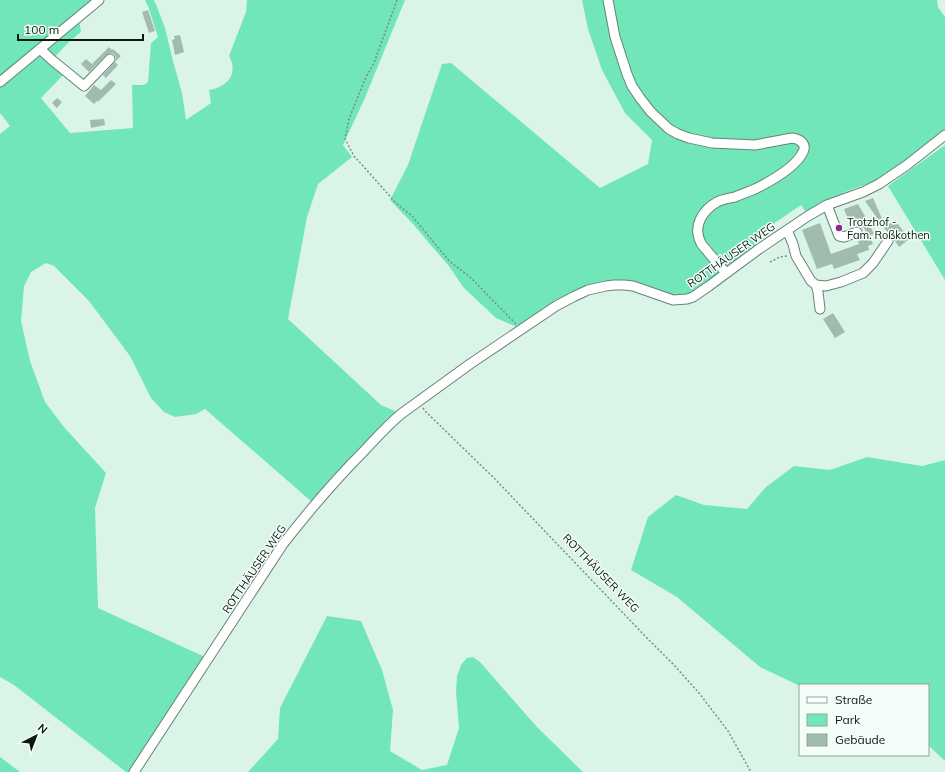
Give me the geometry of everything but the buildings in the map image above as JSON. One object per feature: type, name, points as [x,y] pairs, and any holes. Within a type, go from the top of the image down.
[{"type":"street","points":[[0,82],[99,0]]},
{"type":"street","points":[[608,0],[615,37],[632,86],[651,112],[669,129],[689,138],[712,143],[755,145],[792,138],[801,141],[803,144],[804,151],[794,164],[778,176],[754,189],[718,202],[707,210],[699,221],[698,232],[701,243],[726,274]]},
{"type":"street","points":[[40,49],[84,86],[110,58]]},
{"type":"street","name":"ROTTHÄUSER WEG","points":[[134,772],[292,532],[347,468],[391,422],[401,414],[470,364],[556,306],[588,290],[606,286],[624,285],[634,286],[672,300],[693,297],[808,216],[827,205],[863,192],[879,184],[907,165],[945,135]]},
{"type":"street","points":[[827,205],[839,236],[844,237],[857,232]]},
{"type":"street","points":[[787,230],[796,256],[811,281],[816,285],[826,286],[863,273],[873,263],[888,241]]},
{"type":"street","points":[[816,285],[820,309]]},
{"type":"path","points":[[397,0],[374,62],[366,77],[349,119],[344,139],[354,156],[396,203],[413,217],[449,261],[469,276],[522,330]]},
{"type":"path","points":[[770,262],[780,257],[796,256]]},
{"type":"path","name":"ROTTHÄUSER WEG","points":[[419,401],[427,413],[495,479],[684,676],[728,731],[751,772]]},
{"type":"green space","points":[[0,0],[95,0],[79,19],[81,32],[50,62],[64,74],[41,98],[70,133],[133,128],[132,85],[144,85],[148,82],[151,43],[158,37],[145,0],[154,0],[165,28],[182,93],[186,120],[211,103],[209,90],[221,86],[230,79],[233,68],[229,56],[246,12],[247,0],[405,0],[364,100],[343,145],[352,157],[318,184],[307,217],[288,319],[381,405],[397,412],[387,419],[312,502],[205,409],[196,414],[175,417],[164,412],[151,398],[130,356],[89,301],[54,266],[46,263],[31,272],[24,286],[21,321],[30,361],[45,402],[63,426],[106,473],[95,508],[98,608],[205,657],[130,772],[126,772],[14,685],[0,677],[0,134],[10,126],[0,113]]},
{"type":"green space","points":[[582,0],[937,0],[938,7],[945,17],[945,130],[877,180],[845,192],[806,212],[801,205],[751,239],[756,246],[693,293],[673,296],[629,281],[609,281],[590,285],[556,300],[517,327],[496,318],[464,288],[448,265],[390,200],[408,165],[442,64],[451,63],[600,188],[648,164],[652,140],[625,113],[602,70],[588,29]]},
{"type":"green space","points":[[945,145],[945,280],[888,186]]},
{"type":"green space","points":[[867,457],[922,466],[945,460],[945,761],[929,746],[929,684],[799,684],[799,686],[760,667],[677,597],[631,570],[648,517],[676,495],[704,505],[747,509],[766,487],[794,466],[830,470]]},
{"type":"green space","points":[[327,616],[361,621],[382,670],[393,710],[390,751],[422,770],[447,765],[459,728],[456,691],[457,676],[461,665],[467,658],[473,657],[480,662],[537,727],[583,772],[248,772],[278,739],[280,708]]},
{"type":"green space","points":[[0,757],[20,772],[0,772]]},
{"type":"place","name":"Trotzhof - Fam. Roßkothen","points":[[839,228]]}]
